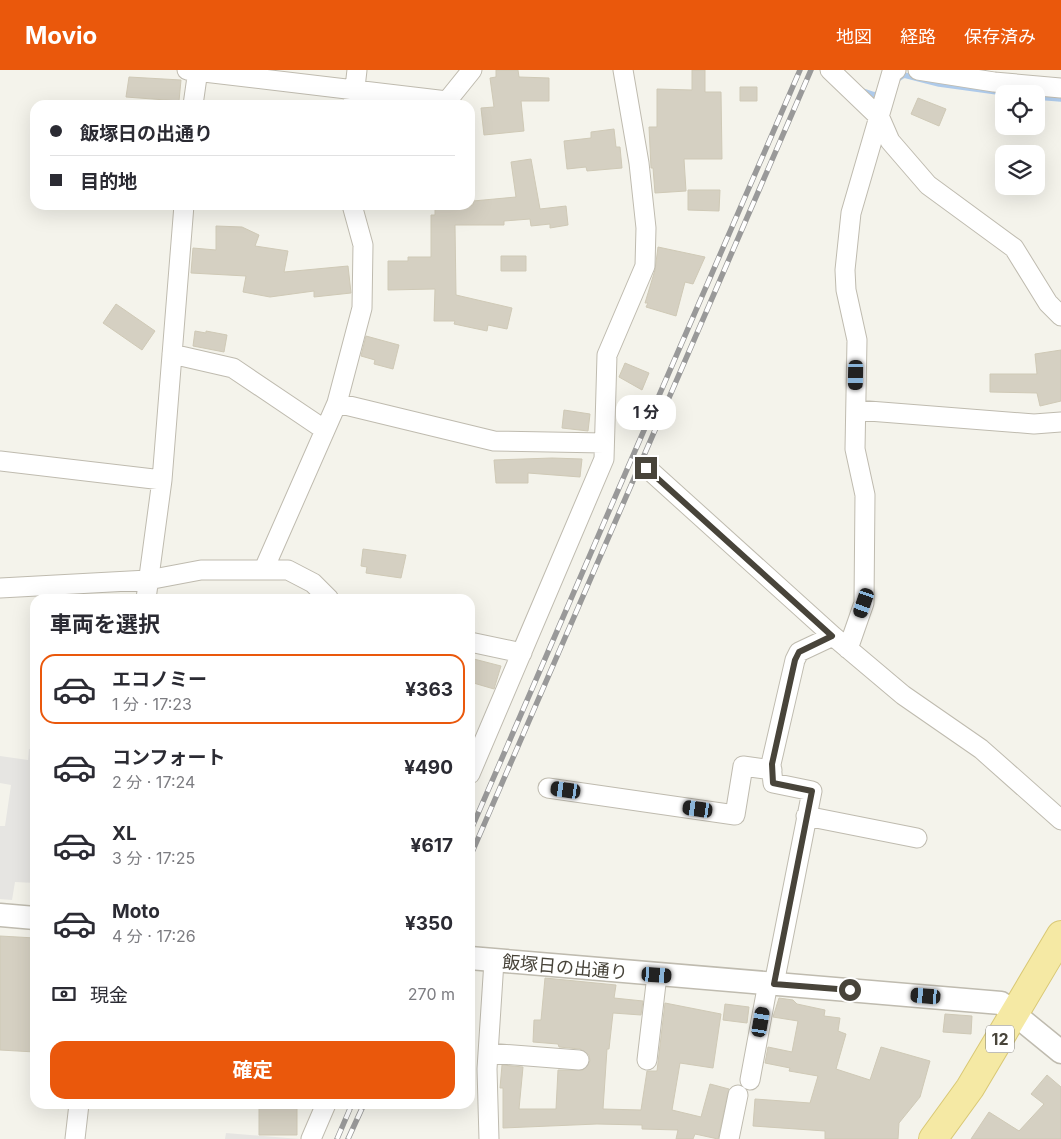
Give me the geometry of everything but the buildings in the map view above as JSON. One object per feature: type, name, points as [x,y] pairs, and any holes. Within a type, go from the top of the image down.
[{"type":"main road","name":"12","points":[[933,1139],[970,1088],[1061,935]]},
{"type":"street","points":[[193,100],[194,70],[354,97],[424,100]]},
{"type":"street","points":[[354,97],[357,70]]},
{"type":"street","points":[[475,762],[604,459],[607,355],[645,266],[646,228],[639,162],[623,70]]},
{"type":"street","points":[[830,70],[880,118],[890,141],[928,185],[1014,248],[1048,303],[1061,316]]},
{"type":"street","points":[[848,649],[864,603],[865,495],[855,449],[857,340],[846,290],[845,270],[851,213],[892,72],[896,70]]},
{"type":"street","points":[[918,70],[994,82],[1061,88]]},
{"type":"street","points":[[448,100],[467,74]]},
{"type":"street","points":[[147,594],[162,480],[184,210]]},
{"type":"street","points":[[264,569],[337,403],[362,308],[363,245],[353,210]]},
{"type":"street","points":[[172,354],[233,368],[325,430]]},
{"type":"street","points":[[337,403],[494,441],[604,443]]},
{"type":"street","points":[[856,410],[1034,424],[1061,422]]},
{"type":"street","points":[[0,460],[162,480]]},
{"type":"street","points":[[646,468],[832,636],[903,694],[981,749],[1061,820]]},
{"type":"street","points":[[0,588],[148,580],[201,570],[264,569],[288,570],[313,583],[324,594]]},
{"type":"street","points":[[750,1080],[812,791],[773,783],[772,764],[795,660],[799,652],[832,636]]},
{"type":"street","points":[[475,643],[522,653]]},
{"type":"street","points":[[548,788],[735,815],[742,766],[772,770]]},
{"type":"street","points":[[806,816],[918,838]]},
{"type":"street","points":[[0,915],[30,918]]},
{"type":"street","name":"飯塚日の出通り","points":[[475,958],[1001,1003],[1061,1052]]},
{"type":"street","points":[[489,1139],[487,1099],[488,1053],[494,960]]},
{"type":"street","points":[[647,1060],[657,975]]},
{"type":"street","points":[[488,1053],[579,1060]]},
{"type":"street","points":[[730,1139],[738,1096]]},
{"type":"street","points":[[75,1139],[78,1109]]},
{"type":"street","points":[[311,1139],[324,1109]]},
{"type":"shaded area","points":[[30,749],[30,883],[15,882],[12,900],[0,899],[0,826],[5,826],[11,785],[0,783],[0,756],[28,760]]},
{"type":"shaded area","points":[[226,1133],[300,1139],[225,1139]]},
{"type":"waterway","points":[[895,81],[904,75],[939,84],[995,92]]},
{"type":"waterway","points":[[860,90],[875,95],[881,91]]},
{"type":"waterway","points":[[1045,98],[1061,99]]},
{"type":"railway","points":[[475,820],[800,70]]},
{"type":"railway","points":[[475,845],[811,70]]},
{"type":"railway","points":[[337,1139],[350,1109]]},
{"type":"railway","points":[[348,1139],[362,1109]]},
{"type":"route","points":[[646,468],[832,636],[799,652],[795,660],[772,764],[773,783],[812,791],[774,984],[850,990]]}]
